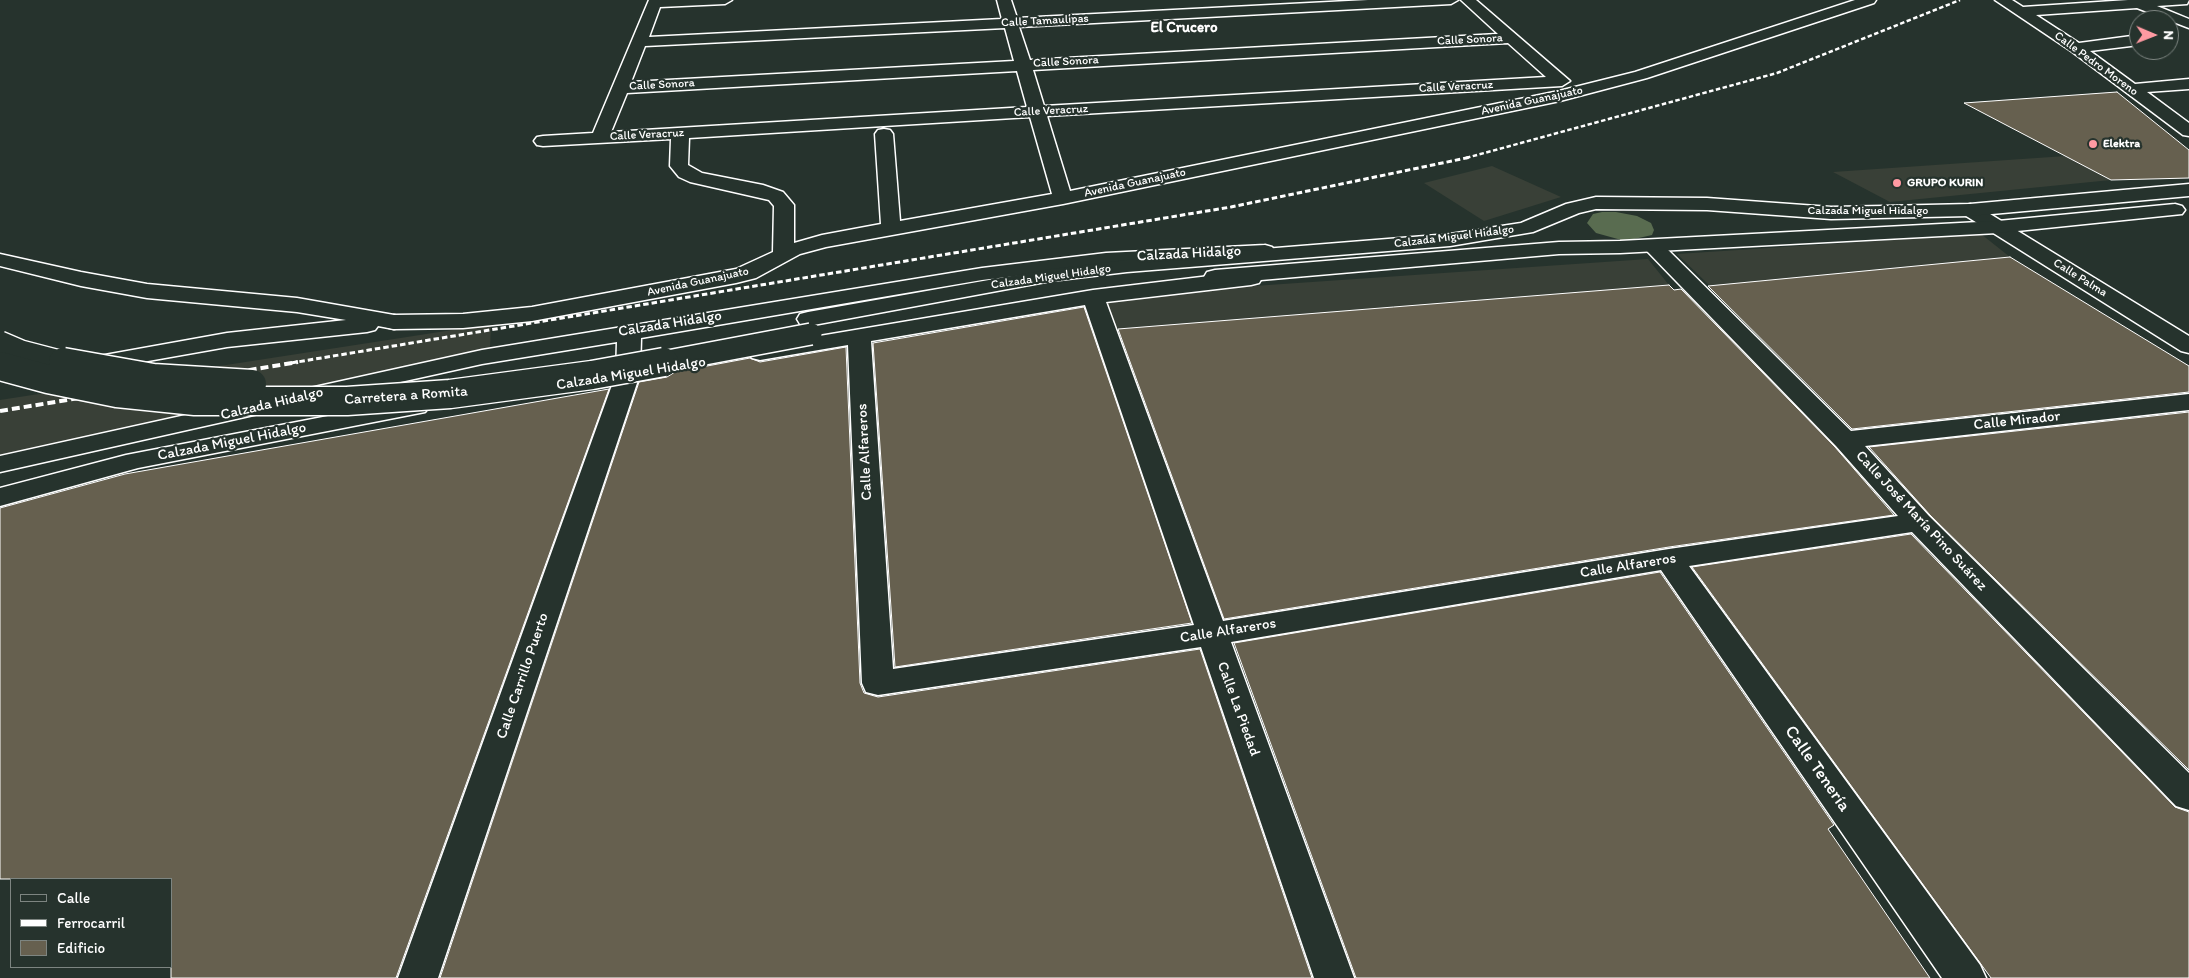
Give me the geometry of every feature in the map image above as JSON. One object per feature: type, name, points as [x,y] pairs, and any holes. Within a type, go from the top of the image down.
[{"type":"street","points":[[600,138],[656,2],[725,0]]},
{"type":"street","points":[[1004,0],[1063,198]]},
{"type":"street","name":"Calle Tamaulipas","points":[[639,42],[1451,0]]},
{"type":"street","points":[[1468,0],[1560,81]]},
{"type":"street","name":"Avenida Guanajuato","points":[[394,322],[463,321],[532,314],[736,276],[753,271],[784,254],[822,241],[1063,198],[1560,96],[1641,75],[1869,0]]},
{"type":"street","name":"Calle Pedro Moreno","points":[[2002,0],[2076,48],[2130,89],[2181,120],[2189,131]]},
{"type":"street","points":[[2021,12],[2187,0]]},
{"type":"street","points":[[2137,3],[2189,24]]},
{"type":"street","name":"Calle Sonora","points":[[620,88],[1512,38]]},
{"type":"street","points":[[2076,48],[2129,41]]},
{"type":"street","name":"Calle Veracruz","points":[[543,141],[1560,81],[1602,85]]},
{"type":"street","points":[[2130,89],[2189,84]]},
{"type":"street","points":[[680,134],[679,166],[686,173],[697,178],[762,190],[776,196],[784,206],[784,254]]},
{"type":"street","points":[[884,134],[891,229]]},
{"type":"street","name":"Calzada Miguel Hidalgo","points":[[809,326],[1051,276],[1127,266],[1450,240],[1578,220],[1596,203],[1707,204],[1831,213],[1970,210],[2189,190]]},
{"type":"street","name":"Calle José María Pino Suárez","points":[[1641,203],[1659,212],[1670,234],[1846,440],[1919,522],[2189,796]]},
{"type":"street","name":"Calzada Miguel Hidalgo","points":[[809,326],[1136,280],[1267,274],[1560,248],[1620,247],[1670,234],[1998,227],[2189,209]]},
{"type":"street","name":"Calle Palma","points":[[1970,210],[2189,346]]},
{"type":"street","points":[[1578,220],[1620,247]]},
{"type":"street","name":"Calzada Hidalgo","points":[[0,464],[482,357],[629,331],[982,274],[1106,259],[1187,253],[1348,248]]},
{"type":"street","points":[[0,260],[81,279],[147,291],[297,305],[394,322]]},
{"type":"street","name":"Calzada Miguel Hidalgo","points":[[0,497],[134,461],[366,415],[859,338],[1092,297],[1234,282],[1267,274]]},
{"type":"street","name":"Calle La Piedad","points":[[1092,297],[1334,978]]},
{"type":"street","points":[[0,377],[27,375],[227,340],[321,332],[394,322]]},
{"type":"street","name":"Carretera a Romita","points":[[0,342],[21,351],[76,366],[152,378],[243,384],[346,384],[451,379],[573,364],[809,326]]},
{"type":"street","name":"Carretera a Romita","points":[[0,366],[48,379],[136,395],[195,401],[347,401],[450,394],[592,375],[809,326]]},
{"type":"street","name":"Calle Carrillo Puerto","points":[[418,978],[628,374],[629,331]]},
{"type":"street","name":"Calle Alfareros","points":[[859,338],[878,683],[1211,634],[1669,559],[1919,522]]},
{"type":"street","points":[[465,399],[465,387],[482,357]]},
{"type":"street","name":"Calle Mirador","points":[[1846,440],[2189,402]]},
{"type":"street","points":[[134,461],[137,434]]},
{"type":"street","name":"Calle Tenería","points":[[1669,559],[1966,978]]},
{"type":"shaded area","points":[[2066,156],[2111,180],[1890,202],[1833,172]]},
{"type":"shaded area","points":[[1492,166],[1561,197],[1484,221],[1424,183]]},
{"type":"shaded area","points":[[1981,234],[2010,257],[1710,286],[1677,254]]},
{"type":"shaded area","points":[[1648,259],[1669,285],[1104,331],[1093,297]]},
{"type":"shaded area","points":[[491,324],[490,348],[0,456],[0,400]]},
{"type":"green space","points":[[1616,212],[1637,216],[1651,223],[1654,230],[1652,235],[1625,241],[1596,233],[1587,223],[1593,214]]},
{"type":"building","points":[[2117,92],[2189,150],[2189,178],[2111,180],[1964,103]]},
{"type":"building","points":[[2010,257],[2189,366],[2189,392],[1852,429],[1708,286]]},
{"type":"building","points":[[1669,285],[1674,290],[1681,289],[1835,447],[1894,515],[1669,547],[1224,619],[1118,329]]},
{"type":"building","points":[[1084,307],[1192,623],[895,667],[873,343]]},
{"type":"building","points":[[846,347],[860,683],[864,693],[878,697],[1200,649],[1312,978],[440,978],[639,382],[667,377],[675,372],[750,358],[760,362]]},
{"type":"building","points":[[609,389],[396,978],[171,978],[172,878],[0,879],[0,508],[125,474]]},
{"type":"building","points":[[2189,412],[2189,770],[1930,515],[1869,447]]},
{"type":"building","points":[[1911,534],[2175,807],[2189,812],[2189,978],[1991,978],[1692,567]]},
{"type":"building","points":[[1660,572],[1834,825],[1828,829],[1930,978],[1356,978],[1234,643]]},
{"type":"railway","points":[[1466,158],[1777,73],[1960,0]]},
{"type":"railway","points":[[291,363],[1231,207],[1471,157]]},
{"type":"railway","points":[[0,411],[298,362]]},
{"type":"place","name":"Elektra","points":[[2093,144]]},
{"type":"place","name":"GRUPO KURIN","points":[[1897,183]]},
{"type":"district","name":"El Crucero","points":[[1184,28]]}]
